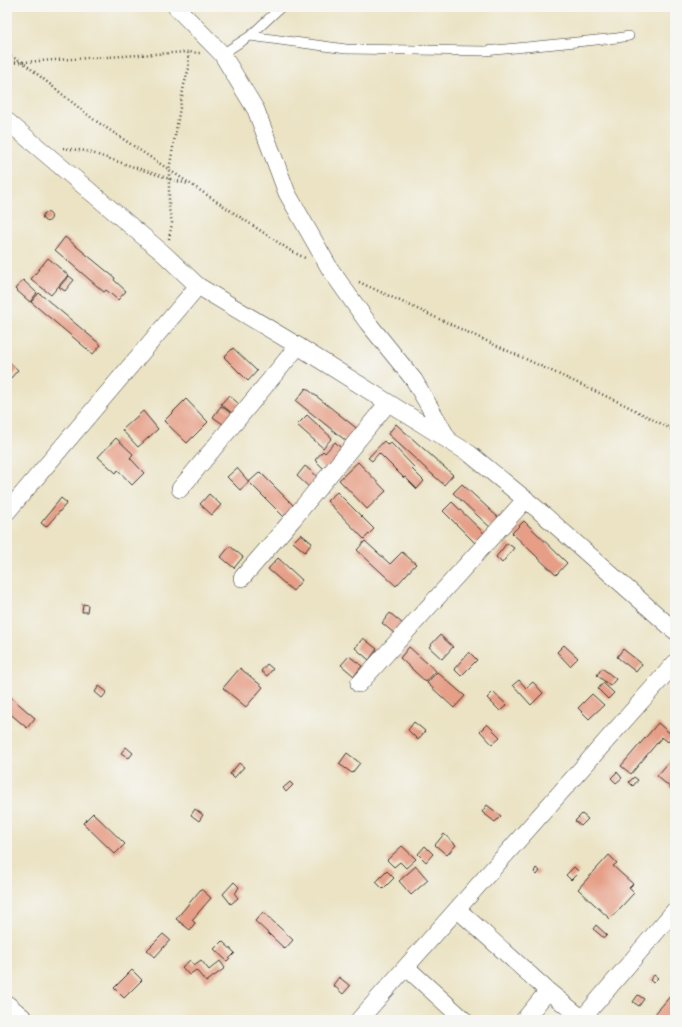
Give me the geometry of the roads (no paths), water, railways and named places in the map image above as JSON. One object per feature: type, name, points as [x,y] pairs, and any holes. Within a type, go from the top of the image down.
[{"type":"street","points":[[176,7],[222,54],[256,110],[287,193],[330,269],[368,323],[414,380],[449,441]]},
{"type":"street","points":[[7,121],[164,254],[198,286],[298,346],[470,454],[526,499],[675,631]]},
{"type":"street","points":[[7,512],[198,286]]},
{"type":"street","points":[[180,489],[298,346]]},
{"type":"street","points":[[242,578],[293,519],[388,403]]},
{"type":"street","points":[[359,684],[526,499]]},
{"type":"street","points":[[359,1020],[407,968],[457,909],[675,663]]},
{"type":"street","points":[[457,909],[548,991],[583,1019],[675,910]]},
{"type":"street","points":[[407,968],[464,1020]]},
{"type":"street","points":[[524,1020],[548,991]]},
{"type":"street","points":[[7,1004],[26,1020]]},
{"type":"lane","points":[[222,54],[250,36],[281,7]]},
{"type":"lane","points":[[250,36],[346,49],[485,51],[629,36]]}]
